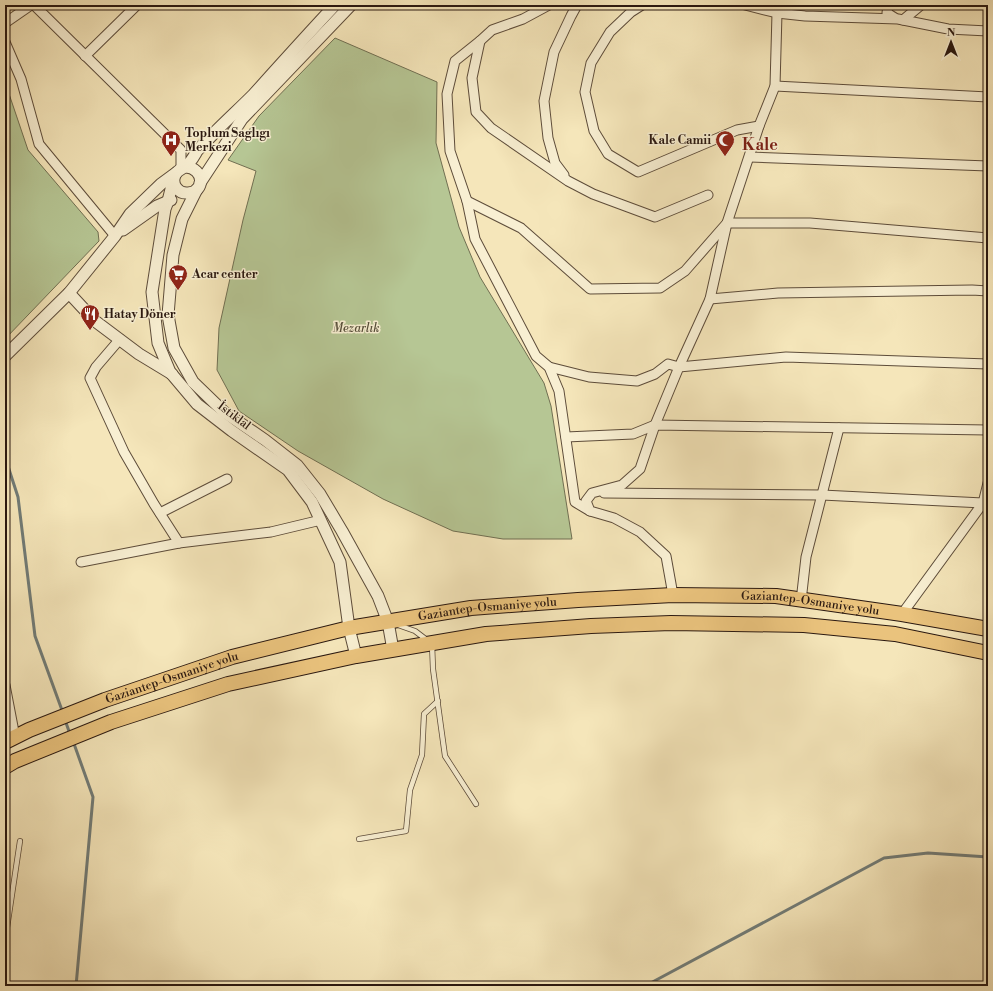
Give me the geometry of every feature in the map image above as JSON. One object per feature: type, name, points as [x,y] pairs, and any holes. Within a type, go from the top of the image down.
[{"type":"highway","name":"Gaziantep-Osmaniye yolu","points":[[10,739],[28,730],[105,700],[232,657],[349,628],[471,608],[673,595],[776,596],[801,601],[902,614],[988,629]]},
{"type":"highway","name":"Gaziantep-Osmaniye yolu","points":[[5,767],[111,722],[228,684],[356,656],[486,634],[591,626],[687,623],[804,625],[895,634],[988,653]]},
{"type":"street","points":[[5,23],[31,5]]},
{"type":"street","points":[[34,5],[181,150],[179,171],[174,182],[178,190],[195,189]]},
{"type":"street","points":[[85,56],[137,5]]},
{"type":"street","points":[[5,356],[69,293],[115,236],[130,214],[161,184],[179,171],[252,96],[335,5]]},
{"type":"street","points":[[115,236],[157,206],[195,189],[242,119],[351,5]]},
{"type":"street","points":[[549,5],[523,19],[492,30],[454,61],[448,94],[450,151],[467,202],[475,239],[536,356],[549,367],[589,377],[637,381],[655,374],[668,364],[679,367],[786,357],[988,364]]},
{"type":"street","points":[[568,181],[555,163],[548,138],[544,101],[554,52],[577,5]]},
{"type":"street","points":[[642,5],[631,12],[610,32],[591,63],[585,92],[594,131],[608,154],[638,172],[737,130],[759,126]]},
{"type":"street","points":[[745,5],[778,9],[805,16],[862,17],[901,20],[948,29],[988,31]]},
{"type":"street","points":[[888,5],[886,13],[901,20]]},
{"type":"street","points":[[901,20],[921,5]]},
{"type":"street","points":[[590,511],[586,501],[592,493],[622,485],[640,469],[655,426],[679,367],[710,299],[727,223],[759,126],[775,86],[778,9]]},
{"type":"street","points":[[480,41],[472,78],[476,112],[491,128],[568,181],[593,194],[655,217],[708,195]]},
{"type":"street","points":[[5,42],[21,79],[38,144],[115,236]]},
{"type":"street","points":[[775,86],[988,97]]},
{"type":"street","points":[[750,157],[988,166]]},
{"type":"street","points":[[179,171],[194,168],[200,176],[182,219],[173,256],[168,315],[174,348],[193,382],[224,412],[265,440],[297,465],[320,494],[378,596],[388,622],[393,650]]},
{"type":"street","name":"İstiklal","points":[[179,171],[164,209],[152,292],[158,343],[172,374],[197,404],[232,431],[288,470],[312,502],[340,562],[349,628],[356,656]]},
{"type":"street","points":[[467,202],[522,228],[590,289],[660,288],[685,271],[727,223],[810,223],[988,238]]},
{"type":"street","points":[[710,299],[778,293],[972,290],[988,292]]},
{"type":"street","points":[[69,293],[95,321],[139,354],[172,374]]},
{"type":"street","points":[[120,339],[96,367],[90,378],[124,452],[160,514],[179,543]]},
{"type":"street","points":[[549,367],[559,391],[575,502],[590,511],[614,518],[640,532],[666,556],[673,595]]},
{"type":"street","points":[[566,437],[633,434],[655,426],[988,430]]},
{"type":"street","points":[[801,601],[806,557],[839,428]]},
{"type":"street","points":[[160,514],[227,479]]},
{"type":"street","points":[[902,614],[983,503],[988,483]]},
{"type":"street","points":[[592,493],[822,495],[983,503]]},
{"type":"street","points":[[81,562],[179,543],[272,532],[321,520]]},
{"type":"street","points":[[5,685],[10,739]]},
{"type":"lane","points":[[388,622],[414,630],[432,644],[445,756],[476,804]]},
{"type":"lane","points":[[359,839],[406,831],[410,790],[422,755],[424,714],[438,701]]},
{"type":"lane","points":[[5,941],[20,841]]},
{"type":"green space","name":"Mezarlık","points":[[335,38],[437,82],[436,143],[459,227],[480,277],[544,383],[551,406],[572,539],[503,539],[453,531],[383,499],[298,451],[239,411],[217,370],[219,328],[243,220],[256,171],[228,160],[259,116]]},
{"type":"green space","points":[[5,82],[28,150],[98,232],[99,241],[5,339]]},
{"type":"waterway","points":[[5,457],[18,497],[35,636],[63,713]]},
{"type":"waterway","points":[[65,720],[70,734]]},
{"type":"waterway","points":[[73,741],[93,797],[76,986]]},
{"type":"waterway","points":[[645,986],[884,858],[928,853],[988,857]]},
{"type":"place","name":"Toplum Saglıgı Merkezi","points":[[171,157]]},
{"type":"place","name":"Kale Camii","points":[[725,157]]},
{"type":"place","name":"Acar center","points":[[178,291]]},
{"type":"place","name":"Hatay Döner","points":[[90,331]]},
{"type":"district","name":"Kale","points":[[760,145]]}]
